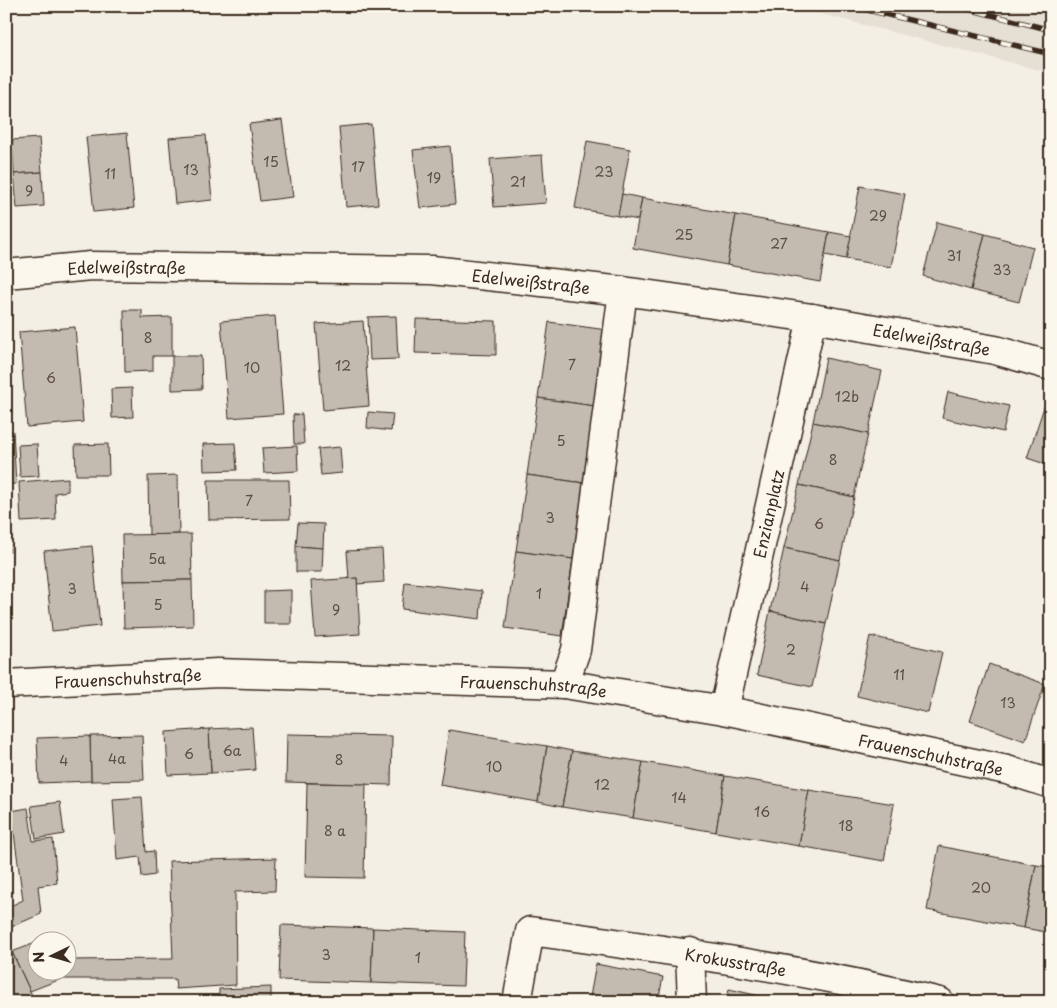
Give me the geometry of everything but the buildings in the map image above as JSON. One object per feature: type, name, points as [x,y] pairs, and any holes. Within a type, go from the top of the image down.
[{"type":"street","name":"Edelweißstraße","points":[[6,274],[91,266],[432,270],[623,291],[812,318],[995,350],[1051,366]]},
{"type":"street","points":[[564,684],[576,650],[623,291]]},
{"type":"street","name":"Enzianplatz","points":[[724,710],[812,318]]},
{"type":"street","name":"Frauenschuhstraße","points":[[6,684],[218,673],[564,684],[724,710],[1007,770],[1051,784]]},
{"type":"street","name":"Krokusstraße","points":[[516,1002],[530,931],[690,952],[870,984],[940,1002]]},
{"type":"street","points":[[690,952],[692,1002]]},
{"type":"shaded area","points":[[777,6],[1025,6],[1051,13],[1051,73],[814,12]]},
{"type":"railway","points":[[851,6],[1051,54]]},
{"type":"railway","points":[[956,6],[1051,30]]}]
